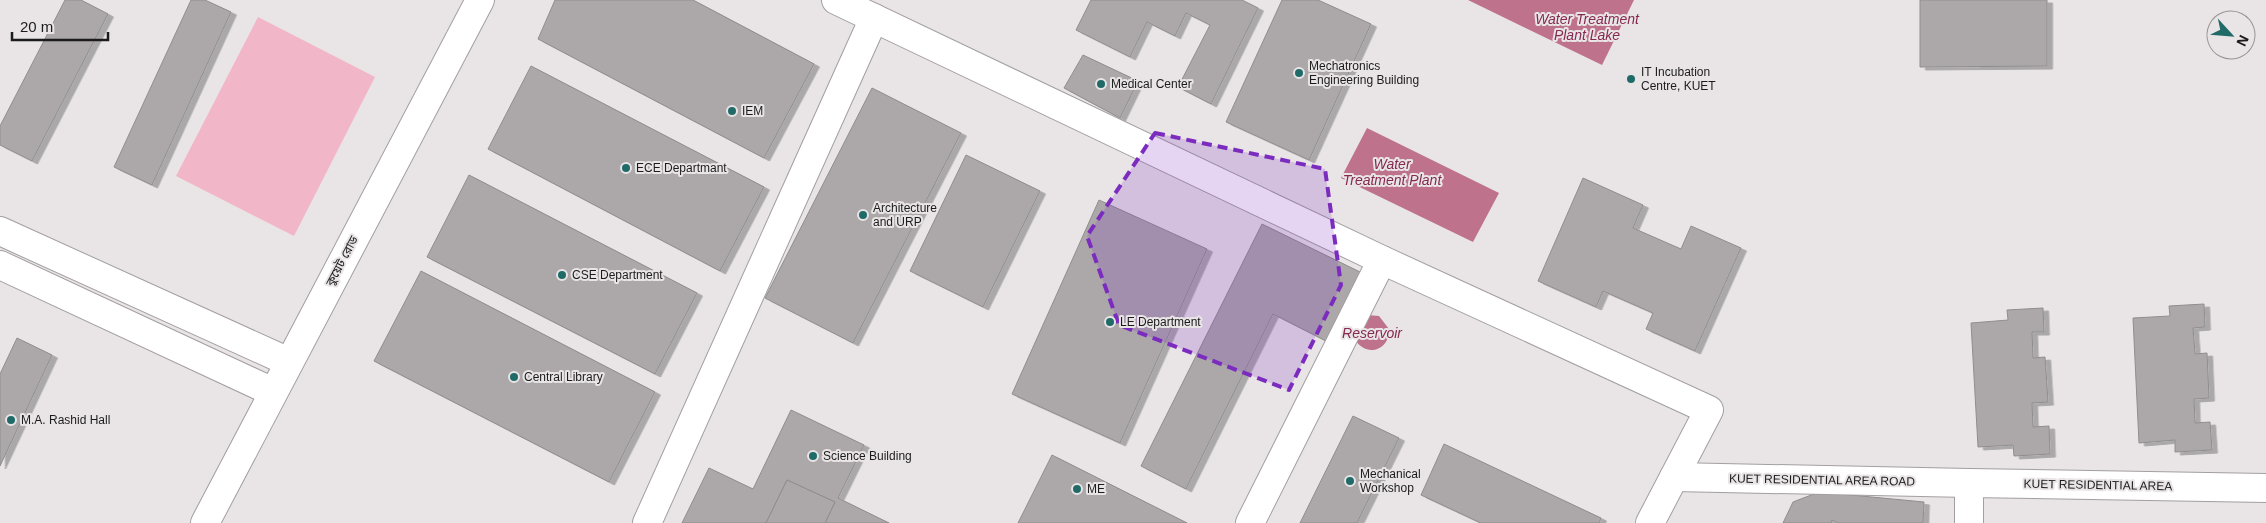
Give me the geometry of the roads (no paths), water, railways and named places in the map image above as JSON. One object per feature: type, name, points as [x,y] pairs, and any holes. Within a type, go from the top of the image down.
[{"type":"street","name":"কুয়েট রোড","points":[[205,523],[480,0]]},
{"type":"street","points":[[836,0],[1382,260],[1709,410],[1650,523]]},
{"type":"street","points":[[647,523],[874,18]]},
{"type":"street","points":[[0,230],[289,362]]},
{"type":"street","points":[[1250,523],[1382,260]]},
{"type":"street","points":[[0,265],[274,392]]},
{"type":"street","name":"KUET RESIDENTIAL AREA ROAD","points":[[1674,477],[1969,483]]},
{"type":"street","points":[[1969,483],[1969,523]]},
{"type":"street","name":"KUET RESIDENTIAL AREA","points":[[1969,483],[2266,488]]},
{"type":"water","name":"Water Treatment Plant Lake","points":[[1468,0],[1634,0],[1602,65]]},
{"type":"water","name":"Water Treatment Plant","points":[[1367,128],[1499,193],[1473,242],[1341,178]]},
{"type":"water","name":"Reservoir","points":[[1367,315],[1379,316],[1389,329],[1386,343],[1376,349],[1365,349],[1355,339]]},
{"type":"place","name":"Mechatronics Engineering Building","points":[[1299,73]]},
{"type":"place","name":"IT Incubation Centre, KUET","points":[[1631,79]]},
{"type":"place","name":"Medical Center","points":[[1101,84]]},
{"type":"place","name":"IEM","points":[[732,111]]},
{"type":"place","name":"ECE Departmant","points":[[626,168]]},
{"type":"place","name":"Architecture and URP","points":[[863,215]]},
{"type":"place","name":"CSE Department","points":[[562,275]]},
{"type":"place","name":"LE Department","points":[[1110,322]]},
{"type":"place","name":"Central Library","points":[[514,377]]},
{"type":"place","name":"M.A. Rashid Hall","points":[[11,420]]},
{"type":"place","name":"Science Building","points":[[813,456]]},
{"type":"place","name":"Mechanical Workshop","points":[[1350,481]]},
{"type":"place","name":"ME","points":[[1077,489]]}]
